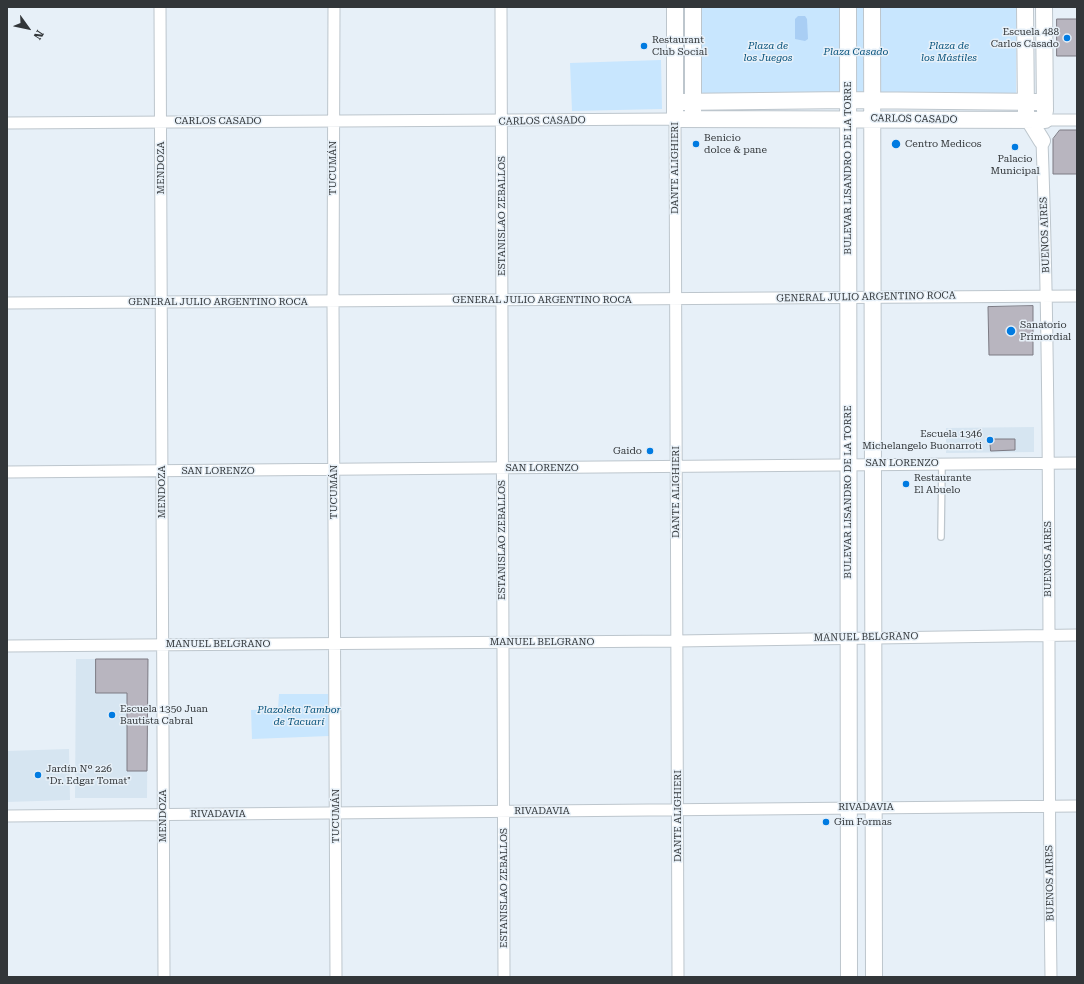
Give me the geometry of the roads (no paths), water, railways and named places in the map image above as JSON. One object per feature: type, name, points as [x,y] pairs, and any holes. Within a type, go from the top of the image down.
[{"type":"main road","name":"DANTE ALIGHIERI","points":[[675,7],[675,119]]},
{"type":"main road","name":"DANTE ALIGHIERI","points":[[693,7],[693,119]]},
{"type":"main road","name":"BULEVAR LISANDRO DE LA TORRE","points":[[848,7],[849,977]]},
{"type":"main road","points":[[872,7],[874,977]]},
{"type":"main road","points":[[1025,7],[1026,101],[1028,120],[1042,141]]},
{"type":"main road","name":"BUENOS AIRES","points":[[1042,141],[1045,120],[1044,7]]},
{"type":"main road","name":"CARLOS CASADO","points":[[675,102],[848,100],[1045,102]]},
{"type":"main road","name":"CARLOS CASADO","points":[[675,119],[1045,120]]},
{"type":"street","name":"MENDOZA","points":[[160,7],[164,977]]},
{"type":"street","name":"TUCUMÁN","points":[[334,7],[333,470],[336,977]]},
{"type":"street","name":"ESTANISLAO ZEBALLOS","points":[[501,7],[504,977]]},
{"type":"street","name":"CARLOS CASADO","points":[[7,123],[161,121],[502,122],[675,119]]},
{"type":"street","name":"DANTE ALIGHIERI","points":[[675,119],[678,977]]},
{"type":"street","name":"CARLOS CASADO","points":[[1045,120],[1077,120]]},
{"type":"street","name":"BUENOS AIRES","points":[[1042,141],[1048,296],[1049,806],[1052,977]]},
{"type":"street","name":"GENERAL JULIO ARGENTINO ROCA","points":[[7,303],[675,300],[848,297],[1077,296]]},
{"type":"street","name":"SAN LORENZO","points":[[7,472],[676,467],[873,463],[1077,463]]},
{"type":"street","name":"MANUEL BELGRANO","points":[[7,646],[677,641],[1077,634]]},
{"type":"street","name":"RIVADAVIA","points":[[7,816],[678,810],[874,806],[1077,806]]},
{"type":"lane","points":[[941,537],[942,463]]},
{"type":"place","name":"Escuela 488 Carlos Casado","points":[[1067,38]]},
{"type":"place","name":"Restaurant Club Social","points":[[644,46]]},
{"type":"place","name":"Benicio dolce & pane","points":[[696,144]]},
{"type":"place","name":"Centro Medicos","points":[[896,144]]},
{"type":"place","name":"Palacio Municipal","points":[[1015,147]]},
{"type":"place","name":"Sanatorio Primordial","points":[[1011,331]]},
{"type":"place","name":"Escuela 1346 Michelangelo Buonarroti","points":[[990,440]]},
{"type":"place","name":"Gaido","points":[[650,451]]},
{"type":"place","name":"Restaurante El Abuelo","points":[[906,484]]},
{"type":"place","name":"Escuela 1350 Juan Bautista Cabral","points":[[112,715]]},
{"type":"place","name":"Jardín Nº 226 \"Dr. Edgar Tomat\"","points":[[38,775]]},
{"type":"place","name":"Gim Formas","points":[[826,822]]},
{"type":"park label","name":"Plaza de los Juegos","points":[[768,52]]},
{"type":"park label","name":"Plaza Casado","points":[[856,52]]},
{"type":"park label","name":"Plaza de los Mástiles","points":[[949,52]]},
{"type":"park label","name":"Plazoleta Tambor de Tacuarí","points":[[299,716]]}]
